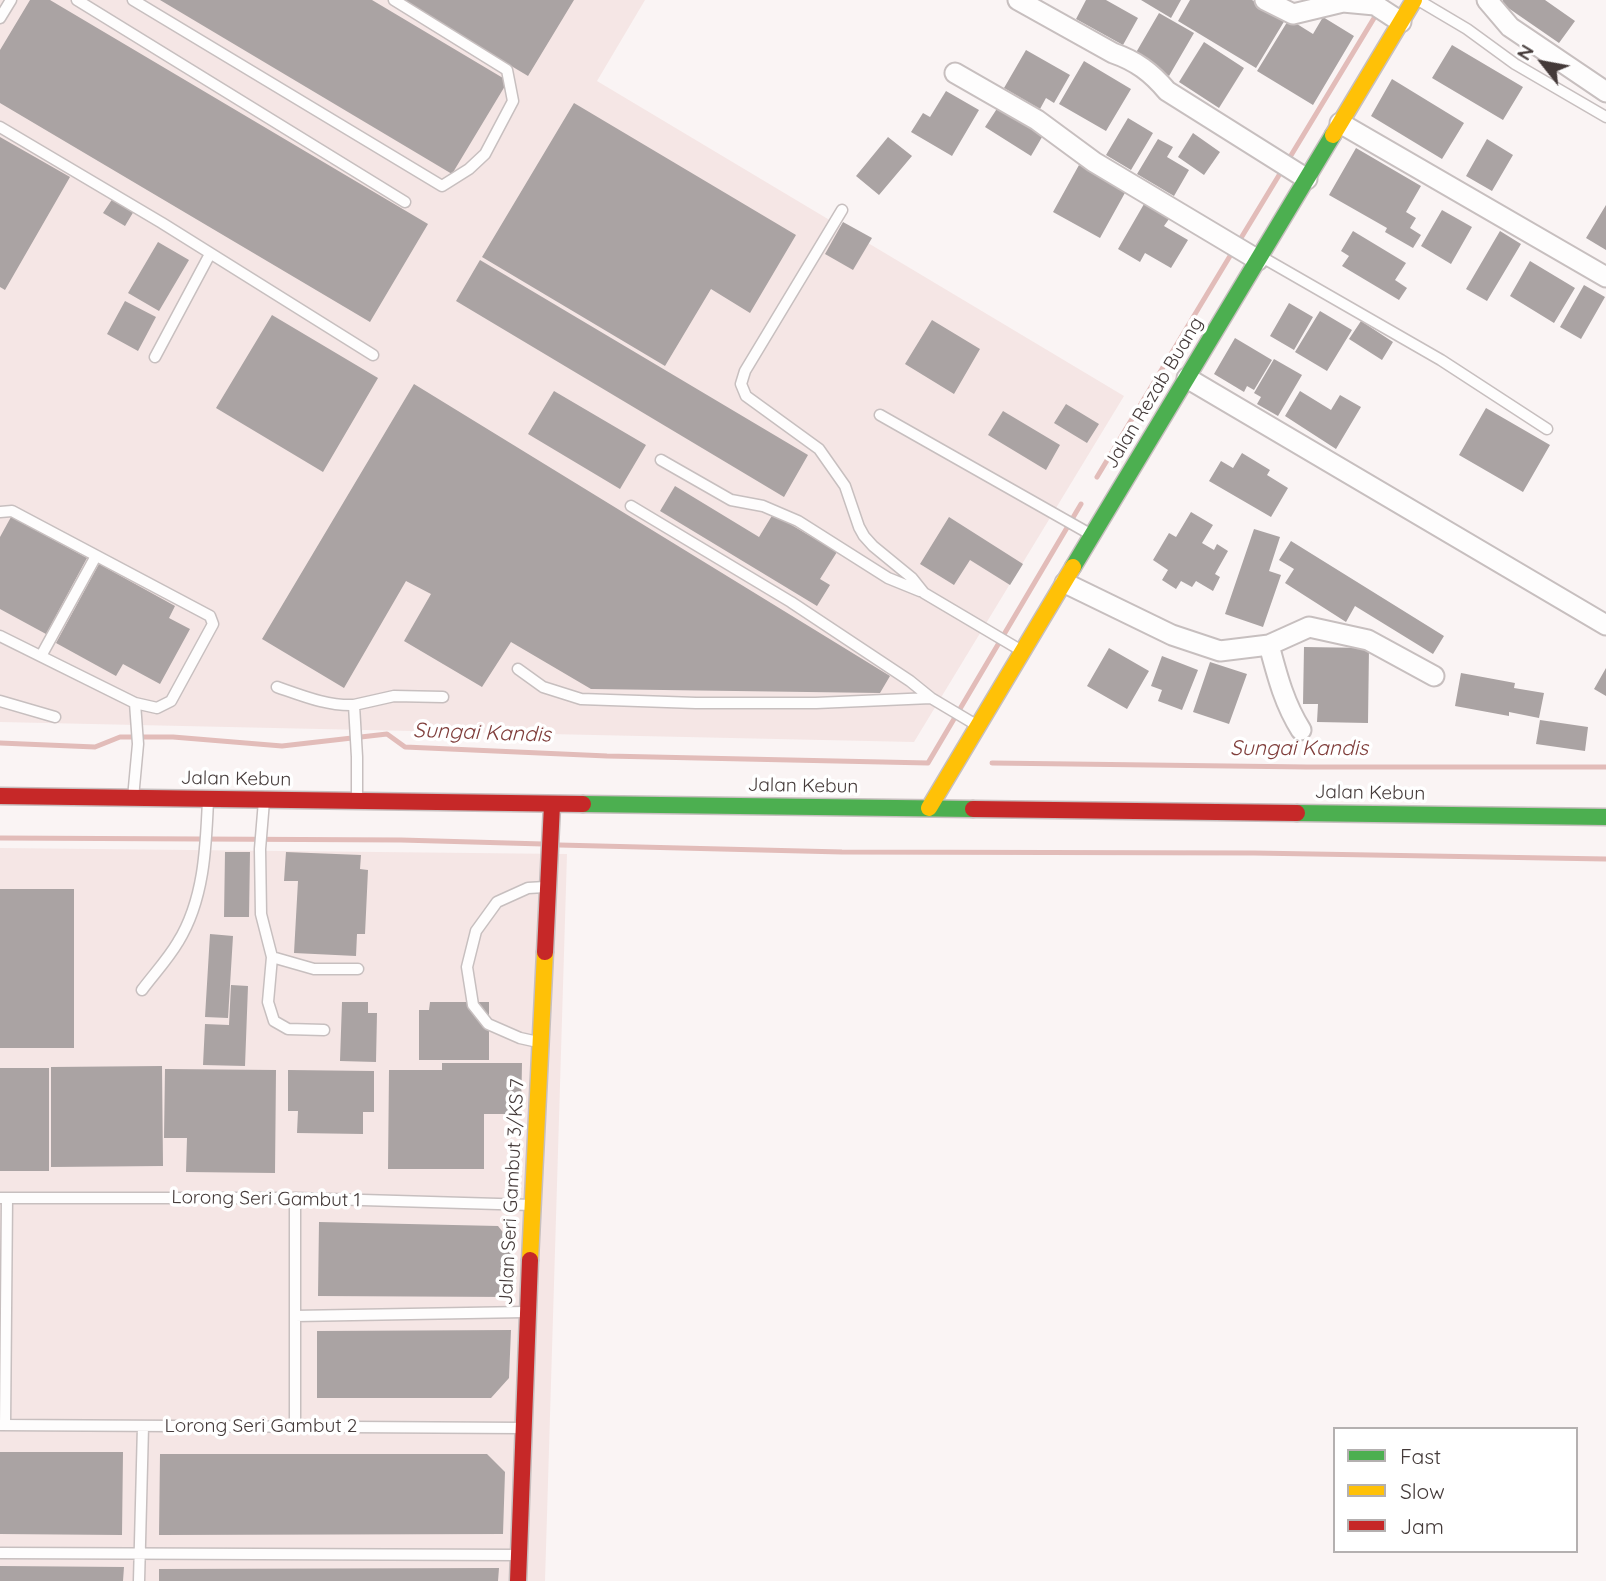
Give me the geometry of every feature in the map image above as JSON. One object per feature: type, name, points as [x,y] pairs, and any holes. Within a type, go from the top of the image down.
[{"type":"street","points":[[1018,0],[1152,72],[1167,91],[1301,176]]},
{"type":"street","points":[[1265,0],[1293,14],[1343,2],[1375,5],[1397,19]]},
{"type":"street","name":"Jalan Rezab Buang","points":[[929,808],[1187,378],[1301,176],[1340,122],[1397,19],[1416,0]]},
{"type":"street","points":[[1487,0],[1510,27],[1606,92]]},
{"type":"street","points":[[955,74],[1037,120],[1094,162],[1256,257]]},
{"type":"street","points":[[1340,122],[1606,277]]},
{"type":"street","points":[[1187,378],[1606,625]]},
{"type":"street","points":[[1065,583],[1172,635],[1220,651],[1269,645],[1309,627],[1368,640],[1434,677]]},
{"type":"street","points":[[1269,645],[1283,695],[1301,730]]},
{"type":"street","name":"Jalan Kebun","points":[[0,796],[1606,817]]},
{"type":"street","name":"Jalan Seri Gambut 3/KS 7","points":[[518,1581],[527,1312],[552,804]]},
{"type":"lane","points":[[0,18],[11,0]]},
{"type":"lane","points":[[77,0],[405,202]]},
{"type":"lane","points":[[133,0],[442,186],[469,169],[485,154],[513,102],[506,70],[394,0]]},
{"type":"lane","points":[[1416,0],[1467,29],[1515,64],[1606,117]]},
{"type":"lane","points":[[0,127],[373,355]]},
{"type":"lane","points":[[842,210],[745,371],[741,384],[746,396],[819,449],[845,485],[864,536],[912,578],[924,593]]},
{"type":"lane","points":[[155,357],[210,254]]},
{"type":"lane","points":[[1256,257],[1441,360],[1547,429]]},
{"type":"lane","points":[[880,415],[1093,536]]},
{"type":"lane","points":[[661,460],[731,500],[763,506],[798,521],[888,578],[924,593],[1024,651]]},
{"type":"lane","points":[[631,506],[791,602],[910,681],[930,698],[978,727]]},
{"type":"lane","points":[[0,512],[12,511],[210,617],[213,624],[171,701],[157,708],[135,703],[1,637]]},
{"type":"lane","points":[[41,656],[96,556]]},
{"type":"lane","points":[[518,669],[543,687],[581,699],[696,704],[930,698]]},
{"type":"lane","points":[[277,687],[339,706],[394,696],[443,697]]},
{"type":"lane","points":[[0,701],[55,717]]},
{"type":"lane","points":[[133,798],[138,744],[135,703]]},
{"type":"lane","points":[[354,705],[356,802]]},
{"type":"lane","points":[[142,990],[179,942],[198,899],[207,833],[208,799]]},
{"type":"lane","points":[[264,800],[260,836],[261,914],[272,957],[268,1002],[274,1021],[288,1029],[324,1030]]},
{"type":"lane","points":[[540,1043],[520,1038],[488,1024],[473,1005],[467,967],[476,931],[497,902],[528,888],[549,887]]},
{"type":"lane","points":[[272,957],[314,969],[358,969]]},
{"type":"lane","points":[[2,1425],[4,1198]]},
{"type":"lane","name":"Lorong Seri Gambut 1","points":[[4,1198],[295,1198],[532,1205]]},
{"type":"lane","points":[[295,1198],[295,1426]]},
{"type":"lane","points":[[295,1317],[527,1312]]},
{"type":"lane","name":"Lorong Seri Gambut 2","points":[[2,1425],[523,1427]]},
{"type":"lane","points":[[139,1581],[143,1426]]},
{"type":"lane","points":[[0,1553],[519,1555]]},
{"type":"shaded area","points":[[0,0],[645,0],[597,81],[1124,396],[914,742],[0,722]]},
{"type":"shaded area","points":[[0,848],[567,854],[545,1581],[0,1581]]},
{"type":"building","points":[[30,0],[50,0],[428,224],[370,322],[0,103],[0,50]]},
{"type":"building","points":[[160,0],[372,0],[508,81],[452,174]]},
{"type":"building","points":[[401,0],[574,0],[528,76]]},
{"type":"building","points":[[1086,0],[1106,0],[1138,18],[1123,45],[1076,19]]},
{"type":"building","points":[[1141,0],[1181,0],[1171,18]]},
{"type":"building","points":[[1190,0],[1252,0],[1285,20],[1256,68],[1178,21]]},
{"type":"building","points":[[1503,0],[1545,0],[1575,21],[1559,43],[1501,3]]},
{"type":"building","points":[[1159,13],[1194,33],[1169,76],[1134,56]]},
{"type":"building","points":[[1323,17],[1354,36],[1313,105],[1257,71],[1289,19],[1313,34]]},
{"type":"building","points":[[1204,42],[1244,68],[1219,108],[1179,82]]},
{"type":"building","points":[[1452,45],[1523,87],[1503,120],[1432,78]]},
{"type":"building","points":[[1026,50],[1070,75],[1054,103],[1046,98],[1040,109],[1004,88]]},
{"type":"building","points":[[1084,61],[1131,89],[1106,131],[1059,104]]},
{"type":"building","points":[[1392,79],[1464,123],[1442,159],[1371,116]]},
{"type":"building","points":[[946,91],[979,110],[952,156],[911,132],[923,113],[930,117]]},
{"type":"building","points":[[574,103],[796,235],[750,313],[711,289],[665,366],[482,257]]},
{"type":"building","points":[[1000,104],[1045,132],[1031,156],[985,127]]},
{"type":"building","points":[[1128,118],[1153,133],[1131,170],[1106,155]]},
{"type":"building","points":[[1193,133],[1220,152],[1204,175],[1178,157]]},
{"type":"building","points":[[0,137],[70,177],[5,290],[0,287]]},
{"type":"building","points":[[888,137],[912,156],[879,195],[856,176]]},
{"type":"building","points":[[1158,139],[1173,147],[1167,157],[1189,170],[1174,196],[1137,174]]},
{"type":"building","points":[[1487,139],[1513,155],[1492,191],[1466,176]]},
{"type":"building","points":[[1356,148],[1421,186],[1406,212],[1416,218],[1410,228],[1421,235],[1413,248],[1385,232],[1387,228],[1329,195]]},
{"type":"building","points":[[1079,165],[1126,191],[1100,238],[1053,212]]},
{"type":"building","points":[[113,198],[134,211],[125,226],[103,213]]},
{"type":"building","points":[[1144,204],[1169,219],[1164,226],[1188,240],[1171,268],[1145,253],[1140,262],[1118,249]]},
{"type":"building","points":[[1606,205],[1606,250],[1586,238]]},
{"type":"building","points":[[1442,210],[1472,227],[1451,264],[1421,246]]},
{"type":"building","points":[[843,222],[872,238],[853,270],[825,254]]},
{"type":"building","points":[[1353,231],[1406,263],[1395,280],[1407,288],[1399,300],[1342,266],[1349,256],[1341,251]]},
{"type":"building","points":[[1500,231],[1521,244],[1487,301],[1466,289]]},
{"type":"building","points":[[158,242],[189,260],[159,311],[128,293]]},
{"type":"building","points":[[480,260],[808,455],[784,497],[456,301]]},
{"type":"building","points":[[1530,261],[1575,288],[1554,323],[1510,296]]},
{"type":"building","points":[[1584,285],[1605,297],[1581,339],[1560,327]]},
{"type":"building","points":[[125,301],[156,317],[138,351],[107,334]]},
{"type":"building","points":[[1289,303],[1313,317],[1294,350],[1270,336]]},
{"type":"building","points":[[1320,311],[1352,330],[1327,371],[1295,352]]},
{"type":"building","points":[[272,315],[378,378],[323,472],[216,408]]},
{"type":"building","points":[[932,320],[980,349],[954,394],[905,364]]},
{"type":"building","points":[[1361,321],[1393,342],[1382,360],[1349,339]]},
{"type":"building","points":[[1235,338],[1272,360],[1254,390],[1247,386],[1244,392],[1214,374]]},
{"type":"building","points":[[1274,359],[1302,375],[1278,416],[1257,404],[1261,397],[1254,393]]},
{"type":"building","points":[[414,384],[890,676],[880,693],[591,689],[511,642],[482,687],[404,641],[431,594],[406,581],[344,688],[262,639]]},
{"type":"building","points":[[554,391],[646,445],[620,489],[528,434]]},
{"type":"building","points":[[1300,391],[1331,410],[1340,395],[1361,407],[1336,449],[1285,416]]},
{"type":"building","points":[[1066,404],[1099,424],[1087,443],[1054,423]]},
{"type":"building","points":[[1486,408],[1550,445],[1523,492],[1459,455]]},
{"type":"building","points":[[1003,411],[1060,445],[1046,470],[988,435]]},
{"type":"building","points":[[1242,453],[1270,470],[1267,475],[1288,488],[1271,517],[1209,481],[1221,461],[1233,468]]},
{"type":"building","points":[[675,486],[759,537],[773,514],[837,552],[820,579],[830,585],[817,606],[660,511]]},
{"type":"building","points":[[1191,512],[1213,525],[1202,543],[1214,550],[1217,544],[1228,551],[1215,574],[1220,577],[1213,591],[1196,581],[1192,587],[1181,581],[1176,589],[1162,580],[1168,570],[1153,560],[1169,533],[1176,537]]},
{"type":"building","points":[[11,517],[87,558],[46,634],[0,609],[0,537]]},
{"type":"building","points":[[949,517],[1023,564],[1010,585],[970,560],[954,585],[920,564]]},
{"type":"building","points":[[1254,529],[1280,537],[1269,571],[1281,575],[1263,627],[1225,614]]},
{"type":"building","points":[[1291,541],[1444,636],[1433,654],[1355,606],[1346,622],[1285,583],[1294,569],[1279,560]]},
{"type":"building","points":[[99,564],[175,606],[169,618],[190,629],[160,684],[123,664],[116,676],[56,643]]},
{"type":"building","points":[[1304,647],[1369,648],[1368,723],[1317,722],[1318,704],[1303,704]]},
{"type":"building","points":[[1109,648],[1149,671],[1127,709],[1087,686]]},
{"type":"building","points":[[1162,656],[1198,670],[1182,710],[1158,701],[1162,690],[1151,686]]},
{"type":"building","points":[[1210,662],[1247,674],[1229,724],[1193,712]]},
{"type":"building","points":[[1606,668],[1606,696],[1594,689]]},
{"type":"building","points":[[1461,673],[1515,683],[1514,688],[1544,693],[1539,718],[1509,712],[1509,716],[1455,706]]},
{"type":"building","points":[[1540,720],[1588,727],[1585,751],[1536,744]]},
{"type":"building","points":[[225,852],[250,852],[249,917],[224,917]]},
{"type":"building","points":[[286,852],[361,855],[360,869],[368,870],[365,934],[357,934],[356,956],[294,953],[298,881],[284,881]]},
{"type":"building","points":[[0,889],[74,889],[74,1048],[0,1048]]},
{"type":"building","points":[[210,934],[233,936],[228,1018],[205,1017]]},
{"type":"building","points":[[231,985],[248,986],[245,1066],[203,1065],[205,1024],[229,1025]]},
{"type":"building","points":[[342,1002],[368,1002],[368,1013],[377,1013],[376,1062],[340,1061]]},
{"type":"building","points":[[430,1002],[489,1002],[489,1060],[419,1060],[419,1010],[429,1010]]},
{"type":"building","points":[[442,1063],[522,1063],[521,1114],[484,1114],[484,1169],[388,1169],[389,1070],[442,1070]]},
{"type":"building","points":[[162,1066],[163,1166],[51,1167],[51,1067]]},
{"type":"building","points":[[0,1068],[49,1068],[49,1171],[0,1171]]},
{"type":"building","points":[[165,1069],[276,1070],[275,1173],[186,1172],[187,1138],[164,1138]]},
{"type":"building","points":[[288,1070],[374,1071],[374,1112],[363,1112],[363,1134],[297,1133],[298,1111],[288,1111]]},
{"type":"building","points":[[319,1222],[498,1226],[513,1245],[511,1297],[318,1296]]},
{"type":"building","points":[[511,1330],[509,1378],[491,1398],[317,1398],[317,1331]]},
{"type":"building","points":[[0,1452],[123,1452],[122,1535],[0,1534]]},
{"type":"building","points":[[160,1454],[487,1454],[505,1472],[503,1534],[159,1535]]},
{"type":"building","points":[[0,1566],[124,1567],[123,1581],[0,1581]]},
{"type":"building","points":[[499,1568],[498,1581],[159,1581],[159,1569]]},
{"type":"waterway","points":[[1238,243],[1385,0]]},
{"type":"waterway","points":[[1097,477],[1233,251]]},
{"type":"waterway","name":"Sungai Kandis","points":[[0,743],[95,747],[120,737],[173,737],[282,746],[387,734],[405,747],[607,756],[928,763],[1081,504]]},
{"type":"waterway","name":"Sungai Kandis","points":[[992,763],[1606,767]]},
{"type":"waterway","points":[[0,838],[401,840],[543,844]]},
{"type":"waterway","points":[[559,845],[842,852],[1254,853],[1606,859]]},
{"type":"traffic: fast","points":[[1073,567],[1333,135]]},
{"type":"traffic: fast","points":[[583,804],[973,809]]},
{"type":"traffic: fast","points":[[1297,813],[1606,817]]},
{"type":"traffic: slow","points":[[1333,135],[1414,0]]},
{"type":"traffic: slow","points":[[929,808],[1073,567]]},
{"type":"traffic: slow","points":[[530,1260],[545,952]]},
{"type":"traffic: jam","points":[[0,796],[583,804]]},
{"type":"traffic: jam","points":[[545,952],[552,805]]},
{"type":"traffic: jam","points":[[973,809],[1297,813]]},
{"type":"traffic: jam","points":[[518,1581],[530,1260]]}]
